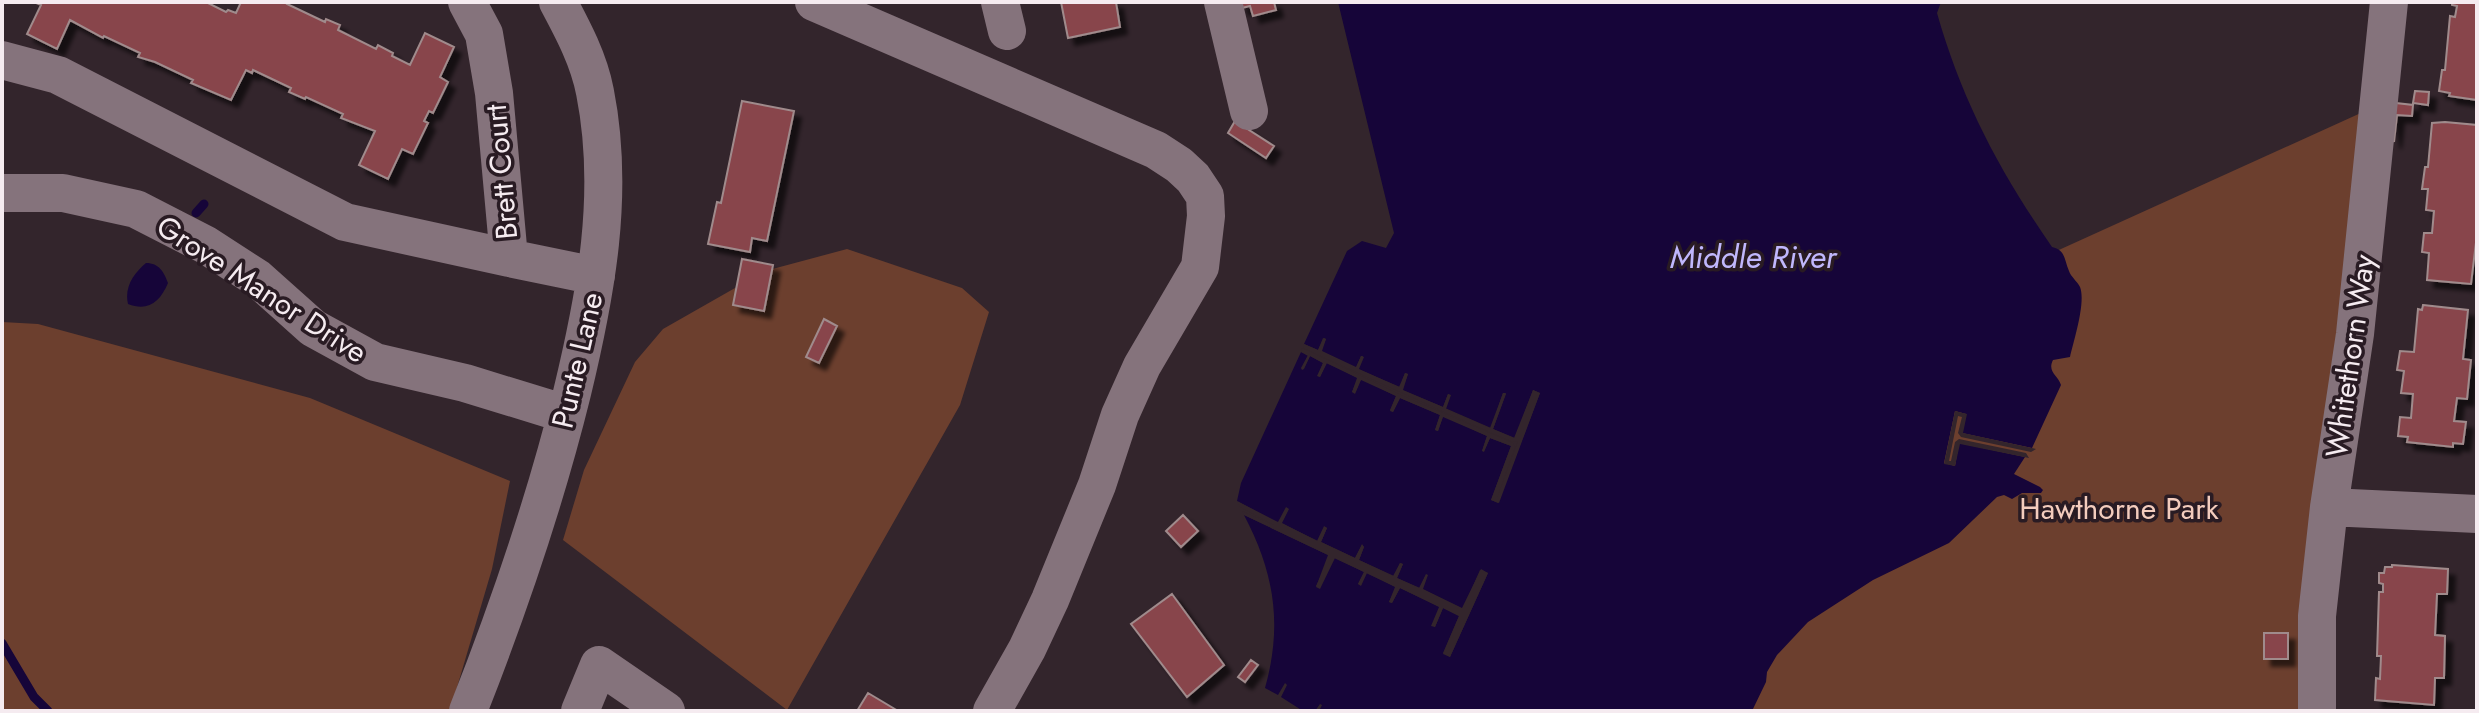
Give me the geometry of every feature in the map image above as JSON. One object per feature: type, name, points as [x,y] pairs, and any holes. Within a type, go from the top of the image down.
[{"type":"street","name":"Brett Court","points":[[467,2],[484,34],[494,93],[509,258],[596,276]]},
{"type":"street","name":"Punte Lane","points":[[468,711],[514,590],[566,414],[602,245],[602,141],[595,89],[576,36],[558,2]]},
{"type":"street","points":[[814,2],[1156,150],[1193,178],[1205,196],[1206,216],[1200,267],[1142,366],[1120,415],[1097,485],[1050,600],[992,711]]},
{"type":"street","points":[[1223,2],[1249,111]]},
{"type":"street","name":"Whitethorn Way","points":[[2317,711],[2317,616],[2329,507],[2355,334],[2389,2]]},
{"type":"street","points":[[2,60],[58,75],[345,222],[509,258]]},
{"type":"street","name":"Grove Manor Drive","points":[[2,193],[63,193],[136,209],[219,253],[257,278],[313,328],[375,362],[465,383],[566,414]]},
{"type":"street","points":[[2329,507],[2477,514]]},
{"type":"street","points":[[580,711],[599,665],[666,711]]},
{"type":"green space","name":"Hawthorne Park","points":[[2363,112],[2309,711],[1731,711],[1964,293]]},
{"type":"green space","points":[[847,249],[962,288],[989,312],[960,405],[787,710],[563,540],[584,470],[635,362],[663,329],[765,271]]},
{"type":"green space","points":[[2,322],[38,324],[310,398],[510,481],[492,569],[450,711],[2,711]]},
{"type":"water","name":"Middle River","points":[[1338,2],[1941,2],[1937,13],[1947,45],[1984,135],[2052,247],[2062,253],[2080,287],[2082,302],[2070,357],[2053,360],[2051,364],[2061,385],[2032,448],[1962,433],[1966,414],[1955,411],[1944,463],[1955,466],[1959,443],[2025,457],[2014,474],[2040,487],[2043,490],[2041,493],[2022,493],[2012,499],[2004,495],[1997,497],[1949,543],[1873,580],[1808,622],[1777,655],[1752,711],[1319,711],[1320,704],[1315,711],[1303,711],[1281,697],[1287,685],[1285,683],[1278,695],[1265,688],[1274,642],[1272,599],[1262,557],[1244,515],[1328,555],[1330,557],[1316,586],[1319,588],[1334,558],[1364,572],[1358,584],[1361,585],[1366,573],[1396,587],[1389,602],[1392,603],[1400,588],[1440,607],[1432,625],[1435,627],[1443,608],[1459,616],[1443,653],[1450,657],[1488,573],[1480,570],[1463,609],[1422,589],[1426,574],[1420,588],[1397,578],[1403,564],[1400,563],[1394,576],[1359,560],[1362,545],[1355,558],[1321,542],[1325,527],[1318,541],[1281,523],[1287,508],[1278,523],[1237,501],[1241,483],[1301,352],[1308,355],[1301,368],[1304,369],[1310,356],[1323,363],[1320,377],[1326,363],[1358,378],[1352,392],[1355,393],[1361,379],[1396,396],[1390,410],[1393,412],[1400,398],[1440,415],[1435,430],[1438,431],[1443,416],[1487,436],[1482,451],[1490,438],[1511,446],[1491,500],[1498,503],[1540,393],[1533,390],[1515,438],[1493,429],[1506,394],[1503,393],[1491,428],[1445,408],[1448,394],[1443,407],[1402,390],[1408,374],[1405,373],[1400,387],[1358,369],[1363,356],[1356,368],[1321,351],[1326,339],[1323,338],[1318,350],[1304,344],[1347,251],[1362,241],[1386,248],[1394,233]]},
{"type":"water","points":[[146,263],[160,269],[168,283],[152,304],[142,307],[128,304],[127,292],[131,281]]},
{"type":"pier","points":[[1324,338],[1322,351],[1356,367],[1361,356],[1364,357],[1359,369],[1399,387],[1405,373],[1408,374],[1403,390],[1443,407],[1448,394],[1451,395],[1446,409],[1490,428],[1503,393],[1506,393],[1493,429],[1514,438],[1533,390],[1540,393],[1499,503],[1491,500],[1511,446],[1490,438],[1484,452],[1487,436],[1443,417],[1438,431],[1435,430],[1440,415],[1400,398],[1393,412],[1390,411],[1396,396],[1361,380],[1355,394],[1352,392],[1357,378],[1327,363],[1320,377],[1317,376],[1323,363],[1310,356],[1301,369],[1308,356],[1301,352],[1302,348],[1513,443],[1515,447],[1497,498],[1518,441],[1513,442],[1303,348],[1304,344],[1318,350]]},
{"type":"pier","points":[[1955,411],[1967,414],[1963,433],[2036,449],[2031,452],[1961,437],[1958,433],[1962,417],[1958,416],[1949,461],[1955,442],[1959,439],[2026,453],[2029,458],[1960,444],[1955,466],[1944,464]]},
{"type":"pier","points":[[1237,501],[1278,522],[1286,507],[1289,509],[1282,523],[1317,541],[1324,526],[1327,528],[1321,542],[1355,558],[1362,544],[1364,547],[1359,560],[1393,576],[1400,563],[1403,564],[1397,578],[1419,588],[1426,574],[1423,589],[1462,608],[1481,569],[1488,573],[1450,657],[1443,654],[1459,616],[1443,608],[1435,627],[1431,626],[1439,607],[1400,588],[1392,603],[1389,602],[1395,587],[1367,573],[1361,586],[1358,584],[1364,572],[1335,558],[1320,589],[1316,587],[1328,555],[1244,515],[1242,511],[1274,525],[1240,507]]},
{"type":"building","points":[[34,2],[206,2],[226,12],[236,13],[241,2],[288,2],[325,22],[326,19],[340,25],[338,30],[376,49],[378,45],[410,65],[425,33],[454,47],[440,77],[448,82],[433,113],[429,111],[424,121],[428,123],[413,154],[402,149],[388,179],[359,165],[375,131],[341,118],[343,114],[306,97],[289,92],[291,88],[253,70],[252,73],[246,70],[231,100],[191,83],[193,80],[155,62],[138,57],[140,53],[70,20],[57,49],[27,34],[41,5]]},
{"type":"building","points":[[1061,2],[1116,2],[1120,27],[1068,38]]},
{"type":"building","points":[[1240,2],[1274,2],[1276,10],[1253,16],[1250,6],[1242,8]]},
{"type":"building","points":[[2452,2],[2477,2],[2477,100],[2449,96],[2450,93],[2439,91],[2442,70],[2445,70],[2450,16],[2455,17],[2457,6]]},
{"type":"building","points":[[2415,91],[2429,92],[2428,105],[2413,103]]},
{"type":"building","points":[[742,101],[794,111],[767,241],[752,238],[750,252],[708,244],[717,202],[721,203]]},
{"type":"building","points":[[2387,102],[2413,105],[2412,116],[2397,115],[2394,142]]},
{"type":"building","points":[[1235,121],[1274,146],[1266,158],[1228,133]]},
{"type":"building","points":[[2432,123],[2477,125],[2477,234],[2471,284],[2427,280],[2429,253],[2422,252],[2424,233],[2432,233],[2434,211],[2426,210],[2428,189],[2422,189],[2425,167],[2428,167]]},
{"type":"building","points":[[742,259],[773,265],[764,311],[733,305]]},
{"type":"building","points":[[2423,305],[2468,310],[2463,359],[2471,360],[2467,399],[2457,398],[2454,421],[2466,422],[2463,444],[2453,443],[2453,447],[2407,442],[2408,437],[2398,436],[2400,417],[2411,418],[2413,394],[2401,393],[2404,371],[2397,370],[2400,351],[2414,352],[2418,309],[2422,310]]},
{"type":"building","points":[[824,319],[837,326],[819,363],[806,357]]},
{"type":"building","points":[[1183,515],[1198,531],[1181,547],[1166,531]]},
{"type":"building","points":[[2385,567],[2448,569],[2447,594],[2437,594],[2435,635],[2445,636],[2444,678],[2435,678],[2434,705],[2375,700],[2381,656],[2377,656],[2379,592],[2383,592],[2379,573],[2384,573]]},
{"type":"building","points":[[1172,594],[1224,665],[1187,697],[1131,624]]},
{"type":"building","points":[[2264,633],[2288,633],[2288,659],[2264,659]]},
{"type":"building","points":[[1251,660],[1258,665],[1245,682],[1238,677]]},
{"type":"building","points":[[868,693],[898,711],[857,711]]},
{"type":"waterway","points":[[196,213],[204,204]]},
{"type":"waterway","points":[[2,643],[34,697],[48,711]]}]
